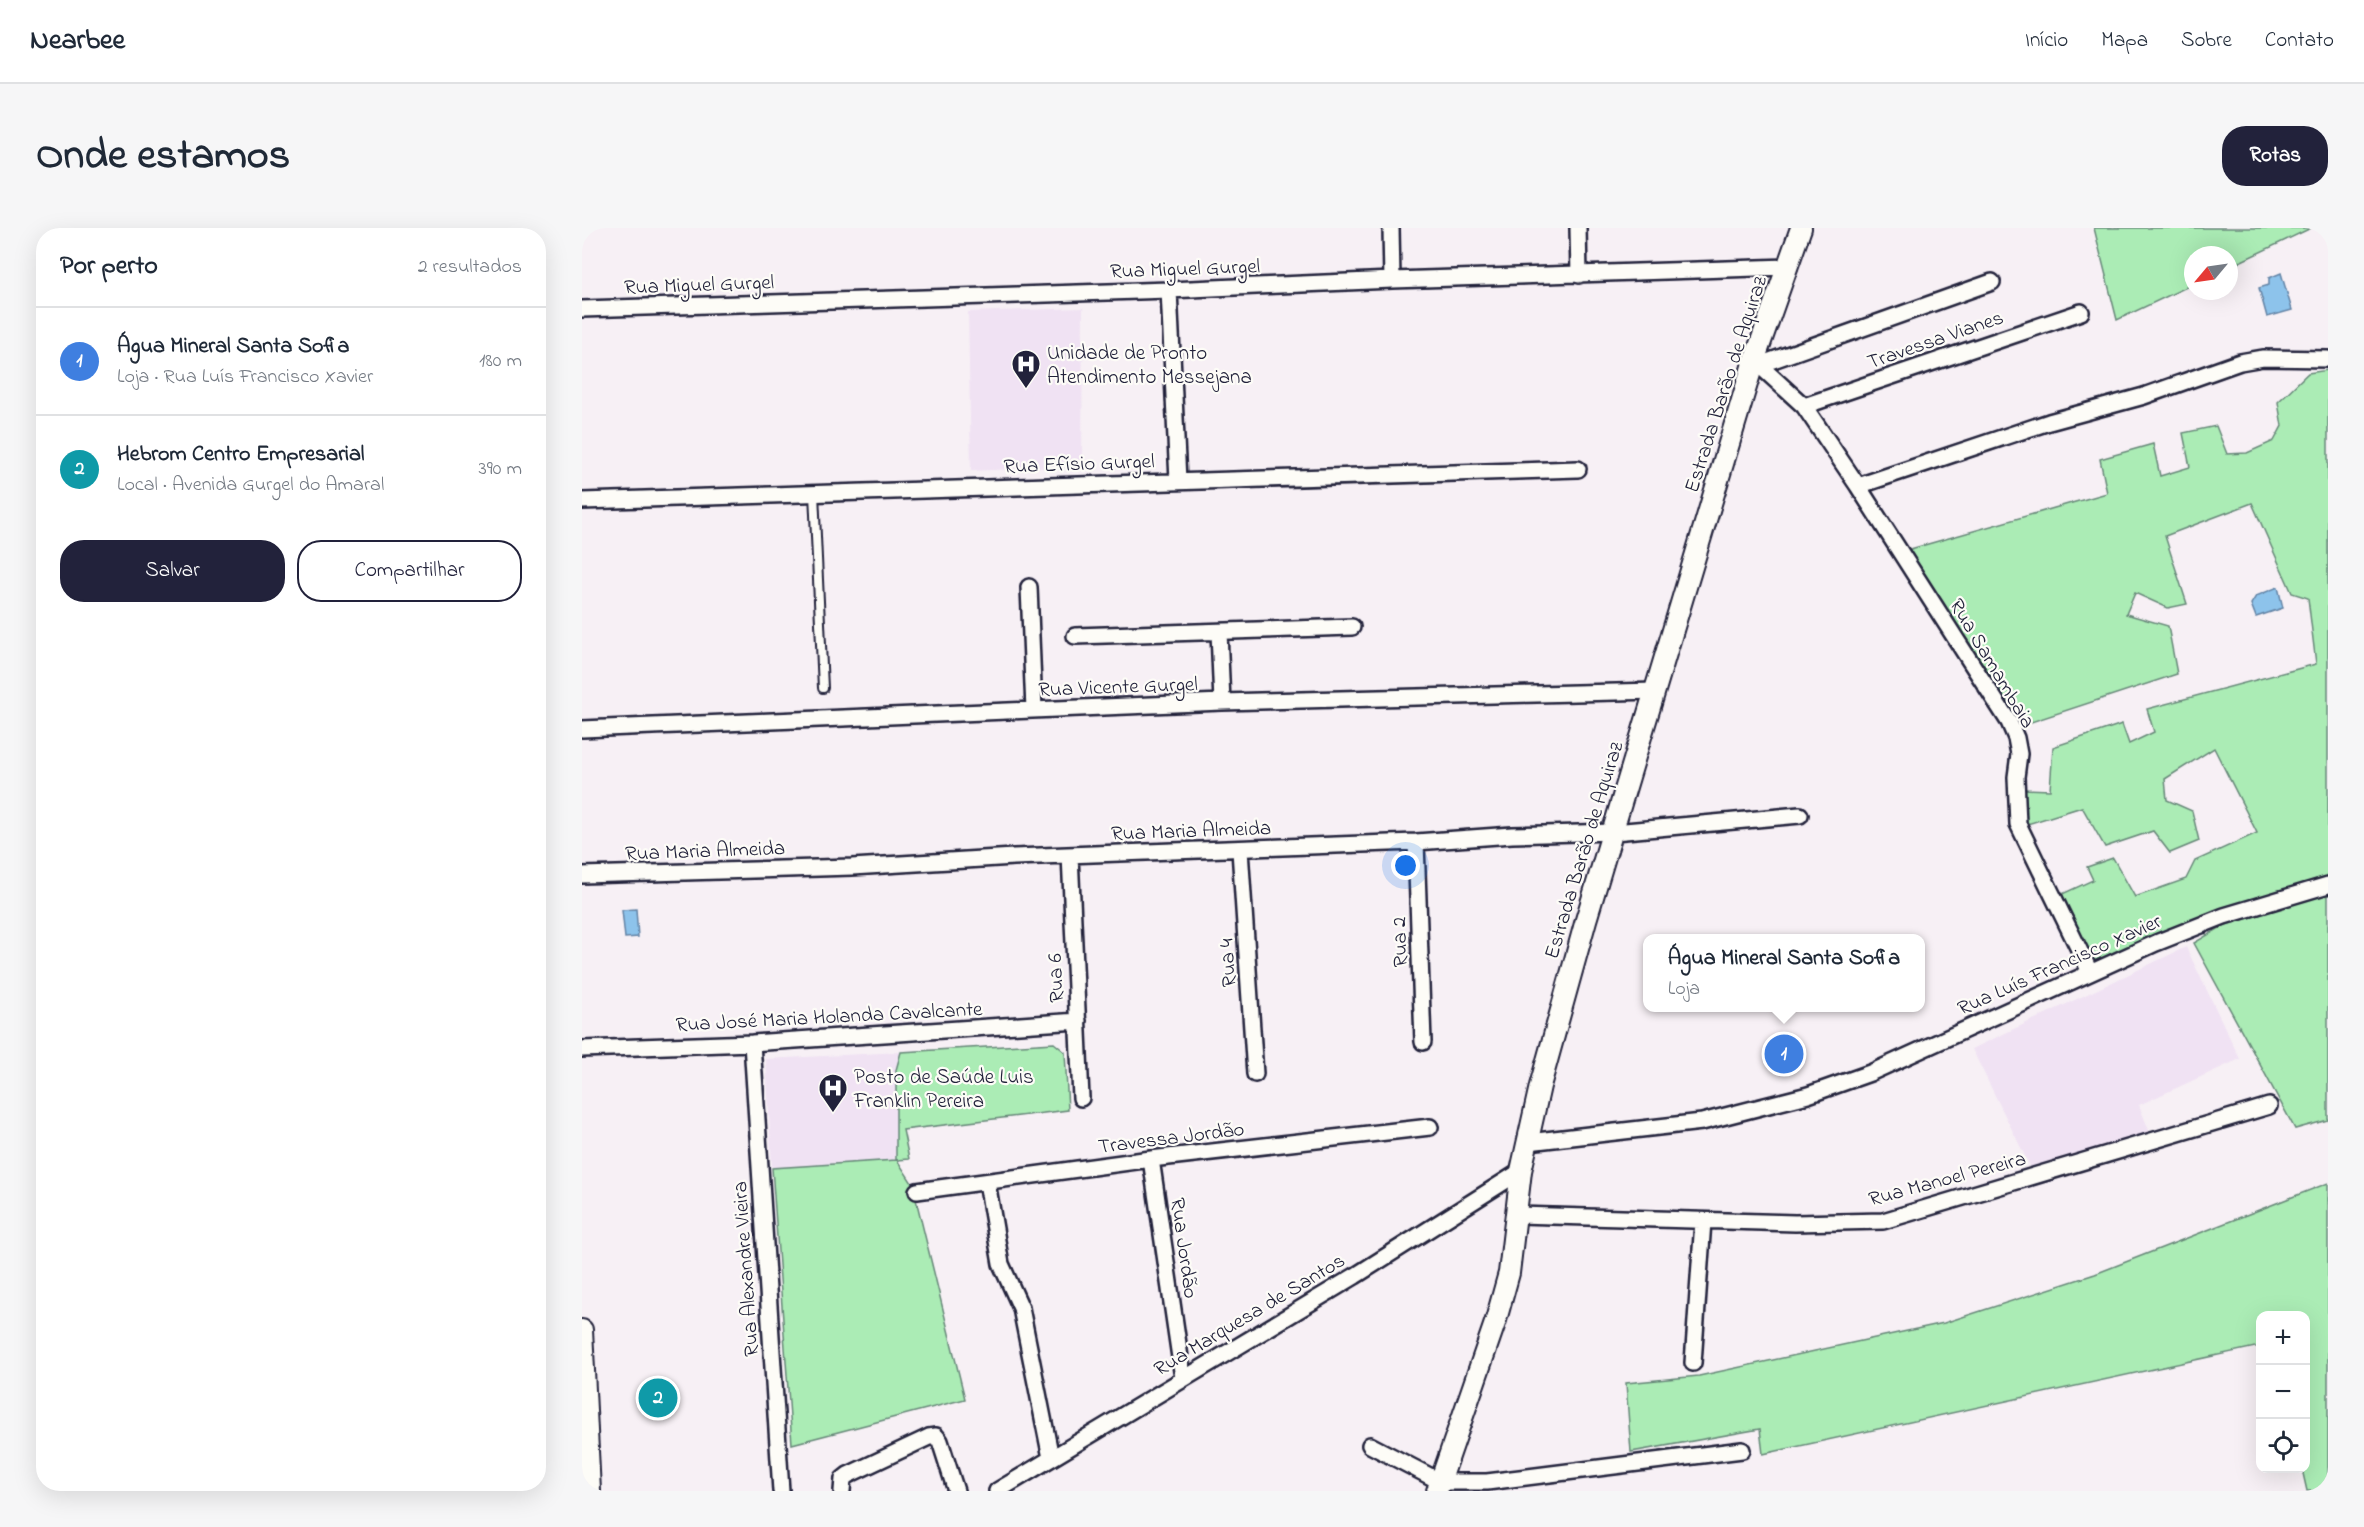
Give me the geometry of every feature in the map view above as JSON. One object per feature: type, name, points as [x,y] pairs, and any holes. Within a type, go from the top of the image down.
[{"type":"street","points":[[1391,228],[1392,280]]},
{"type":"street","points":[[1578,228],[1580,275]]},
{"type":"street","name":"Estrada Barão de Aquiraz","points":[[1439,1487],[1496,1320],[1509,1273],[1518,1215],[1521,1171],[1544,1075],[1586,920],[1755,366],[1801,228]]},
{"type":"street","name":"Rua Miguel Gurgel","points":[[582,309],[1789,267]]},
{"type":"street","name":"Travessa Vianes","points":[[1755,366],[1992,282]]},
{"type":"street","points":[[1169,290],[1178,481]]},
{"type":"street","name":"Travessa Vianes","points":[[1804,406],[2081,312]]},
{"type":"street","points":[[1858,486],[2049,422],[2144,396],[2240,362],[2263,358],[2328,359]]},
{"type":"street","name":"Rua Samambaia","points":[[1755,366],[1804,406],[2009,722],[2016,738],[2019,754],[2016,777],[2018,824],[2090,972]]},
{"type":"street","name":"Rua Efísio Gurgel","points":[[582,501],[1578,469]]},
{"type":"street","points":[[1029,586],[1034,710]]},
{"type":"street","points":[[1075,636],[1352,627]]},
{"type":"street","points":[[1219,632],[1222,702]]},
{"type":"street","name":"Rua Vicente Gurgel","points":[[582,729],[1222,702],[1656,691]]},
{"type":"street","name":"Rua Maria Almeida","points":[[582,874],[852,867],[1070,855],[1416,842],[1512,835],[1614,832],[1800,814]]},
{"type":"street","name":"Rua 2","points":[[1416,842],[1423,1042]]},
{"type":"street","name":"Rua 4","points":[[1240,850],[1255,1074]]},
{"type":"street","name":"Rua 6","points":[[1070,855],[1081,1098]]},
{"type":"street","name":"Rua Luís Francisco Xavier","points":[[1528,1142],[1702,1122],[1798,1098],[1870,1073],[2156,943],[2224,916],[2328,885]]},
{"type":"street","name":"Rua José Maria Holanda Cavalcante","points":[[582,1049],[752,1043],[1078,1021]]},
{"type":"street","name":"Rua Alexandre Vieira","points":[[752,1043],[781,1491]]},
{"type":"street","name":"Rua Manoel Pereira","points":[[1518,1215],[1795,1223],[1883,1221],[2269,1106]]},
{"type":"street","name":"Travessa Jordão","points":[[917,1191],[1430,1127]]},
{"type":"street","name":"Rua Jordão","points":[[1151,1160],[1183,1378]]},
{"type":"street","name":"Rua Marquesa de Santos","points":[[997,1491],[1355,1276],[1521,1171]]},
{"type":"street","points":[[987,1182],[1001,1264],[1021,1308],[1051,1458]]},
{"type":"street","points":[[1694,1364],[1703,1221]]},
{"type":"street","points":[[582,1330],[584,1408],[590,1491]]},
{"type":"street","points":[[842,1491],[843,1479],[848,1474],[929,1437],[936,1436],[940,1441],[956,1491]]},
{"type":"street","points":[[1370,1445],[1439,1487],[1742,1450]]},
{"type":"lane","points":[[814,493],[824,688]]},
{"type":"shaded area","name":"Unidade de Pronto Atendimento Messejana","points":[[1083,308],[1082,466],[971,471],[968,312]]},
{"type":"shaded area","points":[[2186,947],[2240,1059],[2139,1105],[2150,1133],[2031,1168],[1972,1049]]},
{"type":"shaded area","name":"Posto de Saúde Luis Franklin Pereira","points":[[901,1052],[896,1070],[896,1160],[772,1168],[766,1059]]},
{"type":"green space","points":[[2094,228],[2311,228],[2238,263],[2238,246],[2184,246],[2184,288],[2117,320]]},
{"type":"green space","points":[[2328,370],[2328,879],[2092,967],[2060,895],[2093,880],[2087,867],[2113,858],[2135,897],[2186,879],[2195,861],[2257,833],[2214,748],[2165,779],[2167,800],[2192,811],[2199,841],[2170,853],[2153,831],[2105,847],[2082,807],[2024,825],[2024,789],[2050,790],[2053,747],[2122,724],[2129,744],[2154,732],[2147,709],[2316,664],[2308,598],[2292,593],[2252,503],[2165,536],[2187,604],[2168,608],[2135,593],[2126,614],[2168,626],[2177,674],[2019,726],[1907,550],[2107,493],[2100,459],[2153,444],[2160,476],[2190,467],[2183,433],[2216,426],[2227,454],[2247,453],[2274,441],[2282,426],[2278,402],[2308,373]]},
{"type":"green space","points":[[2328,893],[2328,1120],[2295,1129],[2194,943],[2223,926]]},
{"type":"green space","points":[[1054,1043],[1065,1052],[1068,1110],[903,1130],[909,1159],[897,1160],[912,1183],[965,1399],[792,1444],[772,1168],[896,1160],[896,1070],[901,1052]]},
{"type":"green space","points":[[2328,1183],[2328,1491],[2307,1491],[2303,1473],[2310,1473],[2310,1311],[2256,1311],[2256,1347],[1763,1454],[1760,1429],[1631,1452],[1626,1383],[1699,1376],[1944,1323],[2095,1274]]},
{"type":"water","points":[[2281,273],[2292,310],[2267,317],[2259,288],[2269,285],[2269,278]]},
{"type":"water","points":[[2278,587],[2283,608],[2256,617],[2251,604],[2256,596]]},
{"type":"water","points":[[636,909],[638,937],[625,938],[622,910]]},
{"type":"place","name":"Unidade de Pronto Atendimento Messejana","points":[[1026,390]]},
{"type":"place","name":"Água Mineral Santa Sofia","points":[[1784,1054]]},
{"type":"place","name":"Posto de Saúde Luis Franklin Pereira","points":[[833,1114]]},
{"type":"place","name":"Hebrom Centro Empresarial","points":[[658,1398]]}]
